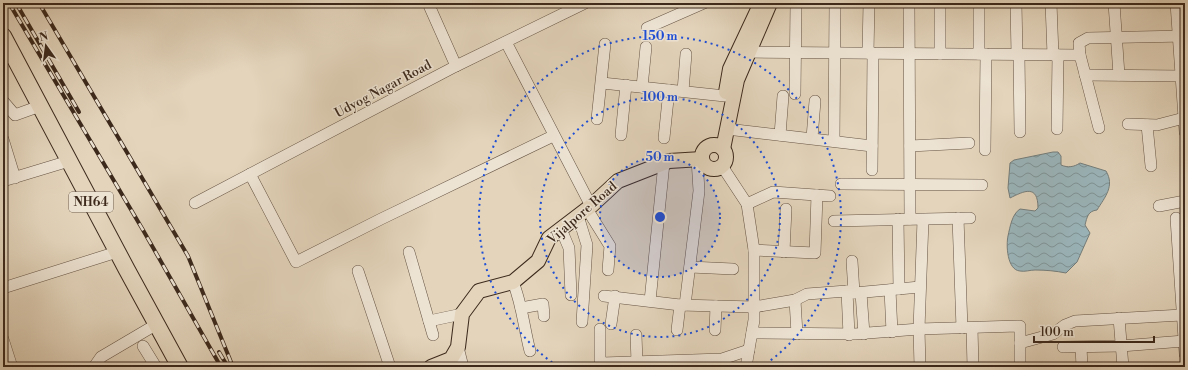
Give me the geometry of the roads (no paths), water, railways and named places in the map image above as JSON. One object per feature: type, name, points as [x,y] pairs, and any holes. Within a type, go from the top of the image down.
[{"type":"highway","name":"NH64","points":[[3,36],[117,252],[178,363]]},
{"type":"main road","points":[[720,148],[727,129],[744,52],[761,3]]},
{"type":"main road","points":[[720,148],[706,148],[700,159],[705,165],[712,169],[722,166],[726,156],[720,148],[725,96],[730,69],[744,52],[770,3]]},
{"type":"main road","name":"Vijalpore Road","points":[[458,347],[462,314],[479,291],[513,282],[538,261],[546,242],[618,181],[669,161],[700,159]]},
{"type":"main road","points":[[431,367],[451,359],[458,347]]},
{"type":"street","points":[[428,3],[456,66]]},
{"type":"street","name":"Udyog Nagar Road","points":[[195,203],[456,66],[585,3]]},
{"type":"street","points":[[647,28],[704,3]]},
{"type":"street","points":[[795,94],[796,3]]},
{"type":"street","points":[[834,141],[835,3]]},
{"type":"street","points":[[869,3],[872,170]]},
{"type":"street","points":[[909,3],[910,219]]},
{"type":"street","points":[[940,3],[940,54]]},
{"type":"street","points":[[979,3],[985,150]]},
{"type":"street","points":[[1016,3],[1020,132]]},
{"type":"street","points":[[1051,3],[1058,129]]},
{"type":"street","points":[[1114,3],[1119,75]]},
{"type":"street","points":[[1176,3],[1182,36],[1181,76],[1185,132]]},
{"type":"street","points":[[1099,128],[1080,55],[1079,43],[1088,38],[1182,36]]},
{"type":"street","points":[[506,42],[553,136],[585,210],[610,246],[608,270]]},
{"type":"street","points":[[597,119],[605,44]]},
{"type":"street","points":[[642,87],[646,47]]},
{"type":"street","points":[[744,52],[1080,55]]},
{"type":"street","points":[[683,91],[686,54]]},
{"type":"street","points":[[1085,74],[1181,76]]},
{"type":"street","points":[[602,83],[725,96]]},
{"type":"street","points":[[621,135],[626,85]]},
{"type":"street","points":[[664,138],[669,90]]},
{"type":"street","points":[[780,135],[783,96]]},
{"type":"street","points":[[3,101],[15,115],[40,106]]},
{"type":"street","points":[[812,138],[814,101]]},
{"type":"street","points":[[1128,124],[1147,126],[1184,118]]},
{"type":"street","points":[[1147,126],[1151,166]]},
{"type":"street","points":[[727,129],[872,146]]},
{"type":"street","points":[[250,174],[296,262],[553,136]]},
{"type":"street","points":[[3,139],[15,178]]},
{"type":"street","points":[[910,146],[969,143]]},
{"type":"street","points":[[677,330],[690,267],[699,191],[700,159]]},
{"type":"street","points":[[3,182],[69,161]]},
{"type":"street","points":[[650,301],[664,163]]},
{"type":"street","points":[[722,166],[747,204],[754,250],[754,307],[752,333],[746,367]]},
{"type":"street","points":[[841,184],[982,184]]},
{"type":"street","points":[[747,204],[769,192],[830,196]]},
{"type":"street","points":[[754,250],[815,253],[817,195]]},
{"type":"street","points":[[1159,206],[1185,201]]},
{"type":"street","points":[[784,252],[786,209]]},
{"type":"street","points":[[582,322],[587,245],[585,210]]},
{"type":"street","points":[[958,218],[967,328],[972,367]]},
{"type":"street","points":[[834,221],[970,218]]},
{"type":"street","points":[[1176,218],[1182,272],[1182,315],[1185,354]]},
{"type":"street","points":[[892,332],[898,219]]},
{"type":"street","points":[[920,367],[919,329],[923,220]]},
{"type":"street","points":[[561,229],[569,248],[571,295]]},
{"type":"street","points":[[3,288],[117,252]]},
{"type":"street","points":[[408,252],[433,335]]},
{"type":"street","points":[[852,261],[854,293],[864,334]]},
{"type":"street","points":[[690,267],[734,269]]},
{"type":"street","points":[[358,271],[390,367]]},
{"type":"street","points":[[513,282],[521,302],[520,308],[530,351]]},
{"type":"street","points":[[611,324],[609,296],[683,305],[754,307],[795,300],[807,294],[854,293],[920,287]]},
{"type":"street","points":[[849,335],[854,293]]},
{"type":"street","points":[[795,300],[797,334]]},
{"type":"street","points":[[520,308],[543,304],[544,316]]},
{"type":"street","points":[[715,330],[716,306]]},
{"type":"street","points":[[429,321],[462,314]]},
{"type":"street","points":[[1020,343],[1052,334],[1065,325],[1075,321],[1182,315]]},
{"type":"street","points":[[1119,318],[1123,367]]},
{"type":"street","points":[[94,367],[101,357],[157,324]]},
{"type":"street","points":[[752,333],[849,335],[919,329],[1020,326],[1020,367]]},
{"type":"street","points":[[600,329],[601,362],[636,362],[657,364],[724,363],[749,350]]},
{"type":"street","points":[[636,335],[636,362]]},
{"type":"street","points":[[3,339],[11,364]]},
{"type":"street","points":[[1063,347],[1121,346],[1184,341]]},
{"type":"street","points":[[143,346],[156,367]]},
{"type":"street","points":[[458,347],[463,367]]},
{"type":"street","points":[[1081,347],[1082,367]]},
{"type":"street","points":[[160,367],[178,363]]},
{"type":"water","points":[[1058,152],[1061,156],[1061,165],[1066,167],[1071,167],[1080,163],[1106,171],[1110,182],[1108,191],[1097,210],[1090,213],[1087,217],[1085,225],[1090,233],[1077,262],[1066,273],[1043,270],[1016,270],[1010,262],[1007,251],[1007,240],[1013,217],[1020,209],[1035,211],[1038,208],[1036,195],[1033,192],[1029,191],[1020,193],[1010,198],[1008,188],[1010,163],[1014,160]]},
{"type":"railway","points":[[9,3],[143,230],[221,367]]},
{"type":"railway","points":[[16,3],[79,112]]},
{"type":"railway","points":[[39,3],[188,256],[233,367]]},
{"type":"railway","points":[[219,352],[228,367]]}]
